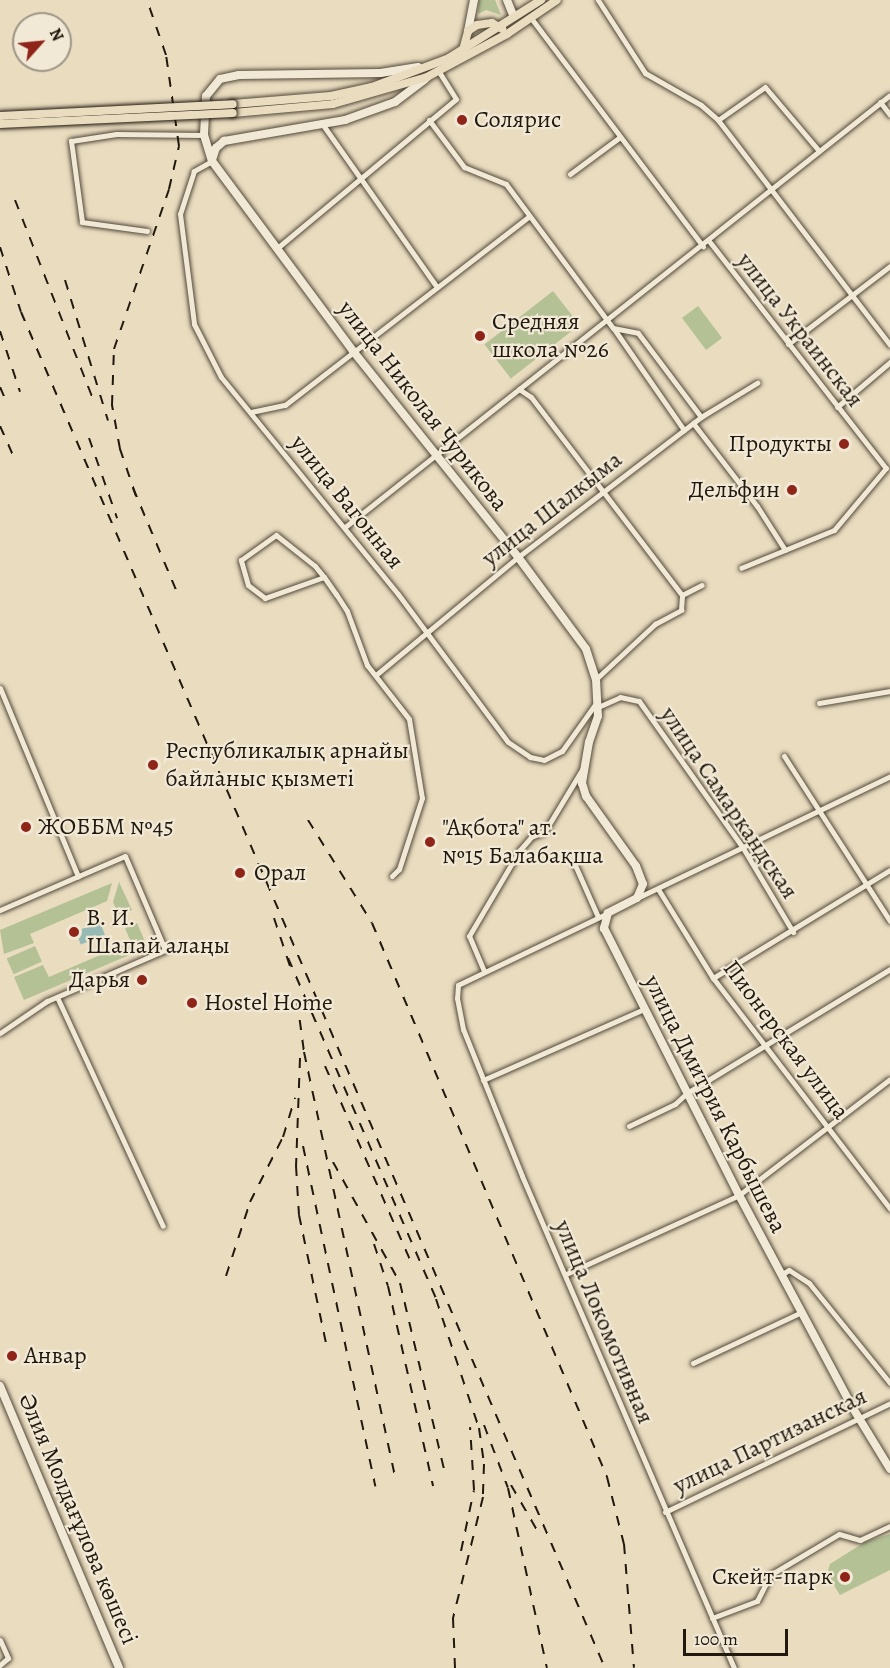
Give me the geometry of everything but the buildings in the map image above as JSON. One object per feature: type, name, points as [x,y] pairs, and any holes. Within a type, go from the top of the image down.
[{"type":"main road","points":[[0,116],[333,104],[439,72],[507,34],[517,21],[541,0]]},
{"type":"main road","points":[[0,124],[233,108],[331,96],[372,87],[449,58],[500,27],[531,18],[556,0]]},
{"type":"main road","points":[[463,50],[468,31],[484,24],[500,27],[507,34]]},
{"type":"street","points":[[468,31],[474,0]]},
{"type":"street","points":[[507,0],[517,21]]},
{"type":"street","points":[[598,0],[645,73],[683,94],[718,120],[773,188],[890,345]]},
{"type":"street","name":"улица Украинская","points":[[531,18],[703,246]]},
{"type":"street","points":[[204,135],[206,96],[220,79],[239,75],[380,73],[449,58]]},
{"type":"street","points":[[276,249],[456,99],[439,72]]},
{"type":"street","points":[[147,231],[82,222],[71,141],[116,134],[204,135],[224,141],[323,125],[386,106],[427,77]]},
{"type":"street","points":[[718,120],[765,87],[819,151]]},
{"type":"street","points":[[345,527],[519,388],[703,246],[890,94]]},
{"type":"street","points":[[880,102],[890,116]]},
{"type":"street","points":[[429,120],[464,167],[506,184],[528,218],[613,328],[684,430]]},
{"type":"street","points":[[323,125],[436,287]]},
{"type":"street","name":"улица Николая Чурикова","points":[[204,135],[212,161],[276,249],[353,351],[577,633],[596,679],[598,703],[583,767],[582,783],[586,796],[641,876],[637,898]]},
{"type":"street","points":[[570,174],[620,137]]},
{"type":"street","points":[[212,161],[216,148],[224,141]]},
{"type":"street","name":"улица Вагонная","points":[[212,161],[194,171],[184,192],[180,214],[194,324],[221,377],[345,527],[508,742],[530,757],[544,760],[562,751],[598,703]]},
{"type":"street","points":[[251,412],[285,405],[528,218]]},
{"type":"street","name":"улица Украинская","points":[[709,241],[886,468],[834,530],[785,550]]},
{"type":"street","points":[[788,344],[890,266]]},
{"type":"street","points":[[613,328],[638,333],[701,417]]},
{"type":"street","points":[[837,407],[890,362]]},
{"type":"street","name":"улица Шалкыма","points":[[377,674],[425,631],[518,557],[701,417],[757,383]]},
{"type":"street","points":[[519,388],[531,397],[682,594],[681,610],[655,624],[596,679]]},
{"type":"street","points":[[693,423],[757,506],[785,550],[741,568]]},
{"type":"street","points":[[324,578],[265,598],[248,585],[241,560],[276,535],[324,578],[347,611],[367,665],[377,674],[413,729],[422,798],[399,869],[392,876]]},
{"type":"street","points":[[682,594],[702,585]]},
{"type":"street","points":[[0,688],[78,876]]},
{"type":"street","points":[[819,703],[890,691]]},
{"type":"street","name":"улица Самаркандская","points":[[598,703],[620,697],[639,701],[743,848],[793,932]]},
{"type":"street","points":[[784,756],[890,921]]},
{"type":"street","points":[[583,767],[544,831],[531,837],[519,851],[469,936],[484,971],[890,776]]},
{"type":"street","points":[[0,910],[124,856],[165,950],[57,997],[0,1033]]},
{"type":"street","points":[[575,865],[598,917]]},
{"type":"street","points":[[713,978],[793,932],[890,870]]},
{"type":"street","name":"Пионерская улица","points":[[658,889],[713,978],[890,1209]]},
{"type":"street","name":"улица Дмитрия Карбышева","points":[[608,913],[604,920],[606,934],[644,1009],[739,1195],[860,1420],[890,1469]]},
{"type":"street","points":[[629,1126],[675,1104],[687,1093],[890,969]]},
{"type":"street","name":"улица Локомотивная","points":[[484,971],[458,985],[463,1029],[665,1512],[734,1668]]},
{"type":"street","points":[[57,997],[164,1226]]},
{"type":"street","points":[[483,1080],[644,1009]]},
{"type":"street","points":[[566,1274],[739,1195],[826,1125],[890,1079]]},
{"type":"street","points":[[782,1274],[789,1270],[809,1283],[890,1383]]},
{"type":"street","points":[[693,1363],[802,1311]]},
{"type":"street","name":"Әлия Молдағұлова көшесі","points":[[0,1386],[119,1668]]},
{"type":"street","name":"улица Партизанская","points":[[665,1512],[860,1420],[890,1403]]},
{"type":"street","points":[[712,1618],[758,1601],[770,1575],[839,1534],[860,1540],[890,1526]]},
{"type":"street","points":[[0,1640],[8,1658],[0,1665]]},
{"type":"green space","points":[[479,0],[495,0],[501,15],[486,10],[478,14]]},
{"type":"green space","points":[[553,291],[579,325],[511,378],[484,345]]},
{"type":"green space","points":[[698,306],[722,338],[706,350],[682,318]]},
{"type":"green space","points":[[119,882],[132,910],[119,916],[113,902]]},
{"type":"green space","points":[[112,883],[107,901],[30,934],[34,943],[4,954],[0,930]]},
{"type":"green space","points":[[137,923],[147,946],[130,940],[125,928]]},
{"type":"green space","points":[[126,944],[141,950],[24,1000],[14,977],[43,965],[49,977]]},
{"type":"green space","points":[[35,946],[42,962],[14,974],[7,959]]},
{"type":"green space","points":[[890,1534],[890,1570],[840,1595],[827,1574],[830,1564],[865,1542]]},
{"type":"water","points":[[100,922],[105,935],[81,944],[76,931]]},
{"type":"railway","points":[[136,496],[120,449],[112,405],[114,349],[169,189],[179,146],[166,55],[147,0]]},
{"type":"railway","points":[[15,200],[93,399]]},
{"type":"railway","points":[[0,247],[21,312],[605,1668]]},
{"type":"railway","points":[[65,280],[108,421]]},
{"type":"railway","points":[[0,331],[20,392]]},
{"type":"railway","points":[[0,387],[5,399]]},
{"type":"railway","points":[[0,426],[15,460]]},
{"type":"railway","points":[[89,438],[117,518]]},
{"type":"railway","points":[[133,488],[177,592]]},
{"type":"railway","points":[[308,820],[372,923],[607,1477],[624,1544],[634,1668]]},
{"type":"railway","points":[[274,918],[290,966]]},
{"type":"railway","points":[[288,958],[436,1299],[479,1428],[484,1464],[483,1497],[453,1618],[455,1668]]},
{"type":"railway","points":[[297,1000],[304,1052],[396,1480]]},
{"type":"railway","points":[[300,1058],[296,1166],[299,1215],[326,1343]]},
{"type":"railway","points":[[325,1066],[413,1266]]},
{"type":"railway","points":[[226,1276],[250,1202],[283,1137],[295,1098]]},
{"type":"railway","points":[[303,1146],[375,1486]]},
{"type":"railway","points":[[333,1162],[400,1283],[444,1469]]},
{"type":"railway","points":[[374,1244],[388,1286],[433,1486]]},
{"type":"railway","points":[[484,1425],[508,1488],[547,1668]]},
{"type":"railway","points":[[461,1551],[474,1490],[470,1427]]},
{"type":"railway","points":[[511,1485],[538,1532]]},
{"type":"place","name":"Солярис","points":[[462,120]]},
{"type":"place","name":"Средняя школа №26","points":[[480,336]]},
{"type":"place","name":"Продукты","points":[[844,444]]},
{"type":"place","name":"Дельфин","points":[[792,490]]},
{"type":"place","name":"Республикалық арнайы байланыс қызметі","points":[[153,765]]},
{"type":"place","name":"ЖОББМ №45","points":[[26,827]]},
{"type":"place","name":"\"Ақбота\" ат. №15 Балабақша","points":[[430,842]]},
{"type":"place","name":"Орал","points":[[240,873]]},
{"type":"place","name":"В. И. Шапай алаңы","points":[[74,932]]},
{"type":"place","name":"Дарья","points":[[142,980]]},
{"type":"place","name":"Hostel Home","points":[[192,1003]]},
{"type":"place","name":"Анвар","points":[[12,1356]]},
{"type":"place","name":"Скейт-парк","points":[[845,1577]]}]
